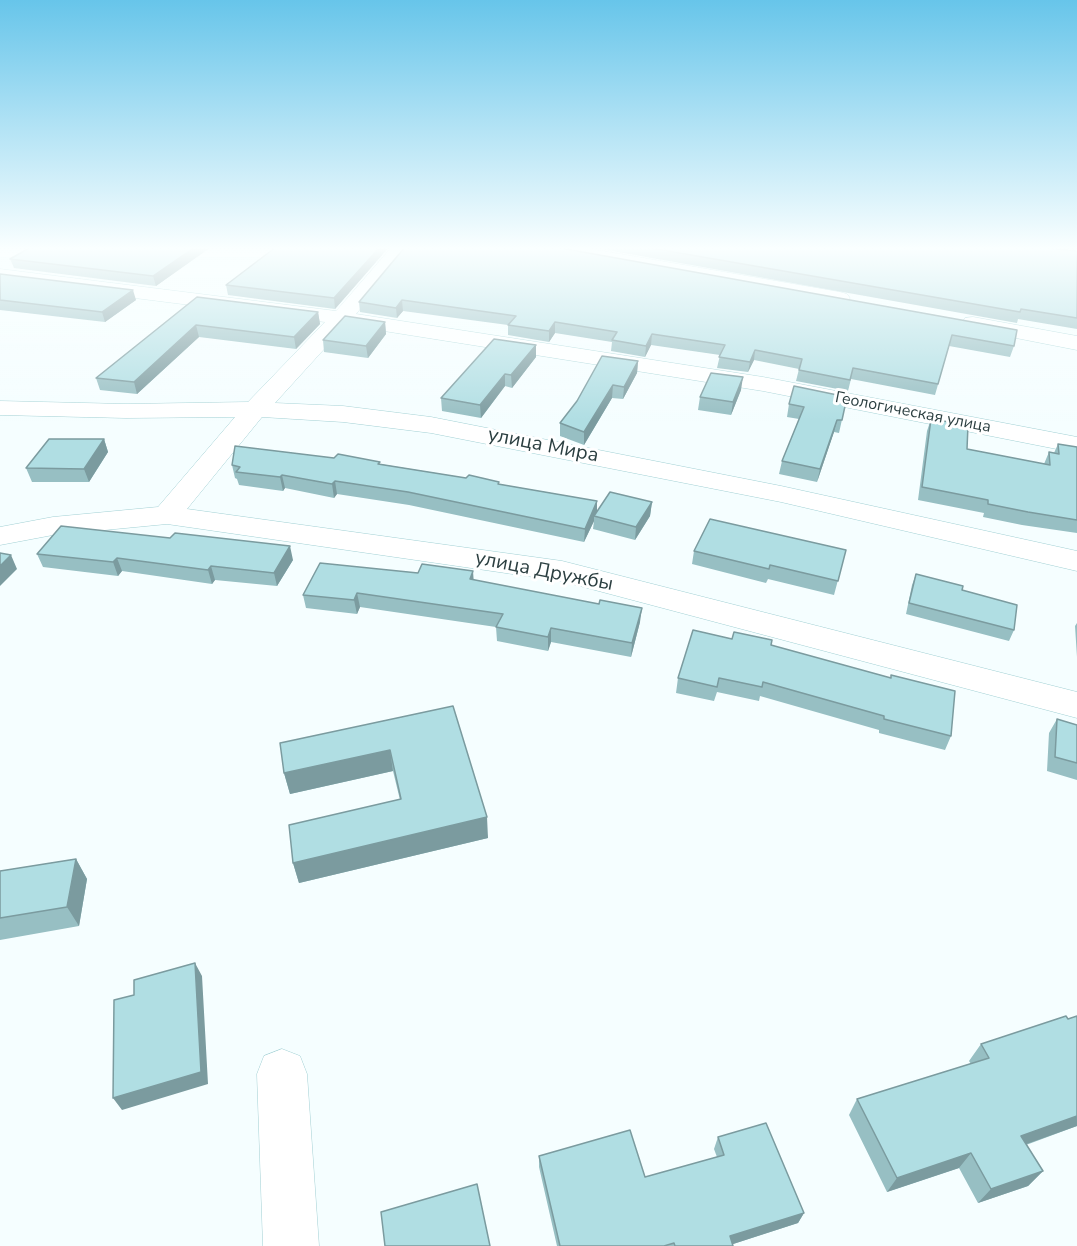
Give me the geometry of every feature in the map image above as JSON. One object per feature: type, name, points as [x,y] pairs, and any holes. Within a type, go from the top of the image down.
[{"type":"street","name":"Геологическая улица","points":[[239,305],[341,318],[763,384],[1077,445]]},
{"type":"street","points":[[167,515],[255,409],[352,305]]},
{"type":"street","points":[[950,319],[1077,343]]},
{"type":"street","name":"улица Мира","points":[[0,408],[126,411],[255,409],[343,414],[453,429],[758,489],[1077,561]]},
{"type":"street","name":"улица Дружбы","points":[[0,536],[53,526],[167,515],[562,571],[1077,705]]},
{"type":"street","points":[[282,1074],[291,1246]]},
{"type":"building","points":[[44,305],[112,305],[102,312]]},
{"type":"building","points":[[187,305],[263,305],[318,312],[294,337],[196,325],[134,382],[96,378]]},
{"type":"building","points":[[378,305],[398,305],[396,308]]},
{"type":"building","points":[[439,305],[879,305],[1017,330],[1014,346],[952,335],[938,384],[853,368],[850,380],[799,370],[802,359],[755,350],[750,362],[719,357],[725,345],[652,334],[646,346],[612,340],[617,332],[555,322],[549,331],[508,325],[516,316]]},
{"type":"building","points":[[980,305],[1077,305],[1077,318],[1021,309],[1020,312]]},
{"type":"building","points":[[345,316],[385,322],[366,346],[323,340]]},
{"type":"building","points":[[494,339],[536,345],[511,375],[505,374],[480,405],[441,398]]},
{"type":"building","points":[[602,356],[638,361],[624,387],[613,385],[584,432],[560,423],[577,401]]},
{"type":"building","points":[[711,373],[743,377],[733,402],[700,397]]},
{"type":"building","points":[[794,386],[847,397],[842,420],[837,420],[820,469],[782,461],[804,407],[789,404]]},
{"type":"building","points":[[931,419],[968,425],[967,449],[1050,465],[1049,452],[1059,454],[1058,444],[1077,447],[1077,520],[988,504],[988,500],[922,487]]},
{"type":"building","points":[[49,439],[104,439],[84,469],[26,468]]},
{"type":"building","points":[[235,446],[334,458],[338,454],[380,462],[378,464],[466,478],[469,475],[499,482],[498,484],[597,501],[585,529],[408,492],[335,481],[332,484],[282,475],[280,477],[236,472],[240,467],[232,465]]},
{"type":"building","points":[[610,492],[652,502],[636,527],[594,516]]},
{"type":"building","points":[[710,519],[846,550],[838,581],[770,565],[769,569],[694,551]]},
{"type":"building","points":[[61,526],[170,538],[175,533],[290,546],[274,573],[211,566],[208,570],[117,558],[113,562],[37,554]]},
{"type":"building","points":[[0,553],[11,555],[0,566]]},
{"type":"building","points":[[320,563],[418,573],[422,564],[473,571],[470,579],[599,604],[600,600],[642,608],[632,643],[551,628],[548,637],[496,627],[503,614],[357,593],[354,600],[303,595]]},
{"type":"building","points":[[916,574],[963,586],[962,590],[1017,605],[1014,630],[909,603]]},
{"type":"building","points":[[693,630],[732,639],[734,632],[772,640],[771,645],[891,678],[891,675],[955,691],[951,736],[884,719],[884,716],[763,682],[762,687],[719,678],[717,687],[678,678]]},
{"type":"building","points":[[453,706],[487,817],[293,863],[289,825],[401,799],[390,750],[284,773],[280,743]]},
{"type":"building","points":[[1057,719],[1077,725],[1077,763],[1055,757]]},
{"type":"building","points":[[76,859],[67,907],[0,918],[0,871]]},
{"type":"building","points":[[195,963],[201,1072],[113,1098],[114,1000],[134,995],[134,980]]},
{"type":"building","points":[[1066,1016],[1068,1019],[1077,1016],[1077,1116],[1021,1136],[1043,1171],[991,1189],[971,1153],[897,1178],[857,1099],[989,1058],[981,1044]]},
{"type":"building","points":[[766,1123],[804,1213],[730,1236],[733,1246],[675,1246],[674,1243],[664,1246],[560,1246],[539,1156],[630,1130],[645,1177],[724,1155],[718,1137]]},
{"type":"building","points":[[477,1184],[490,1246],[385,1246],[381,1212]]}]
